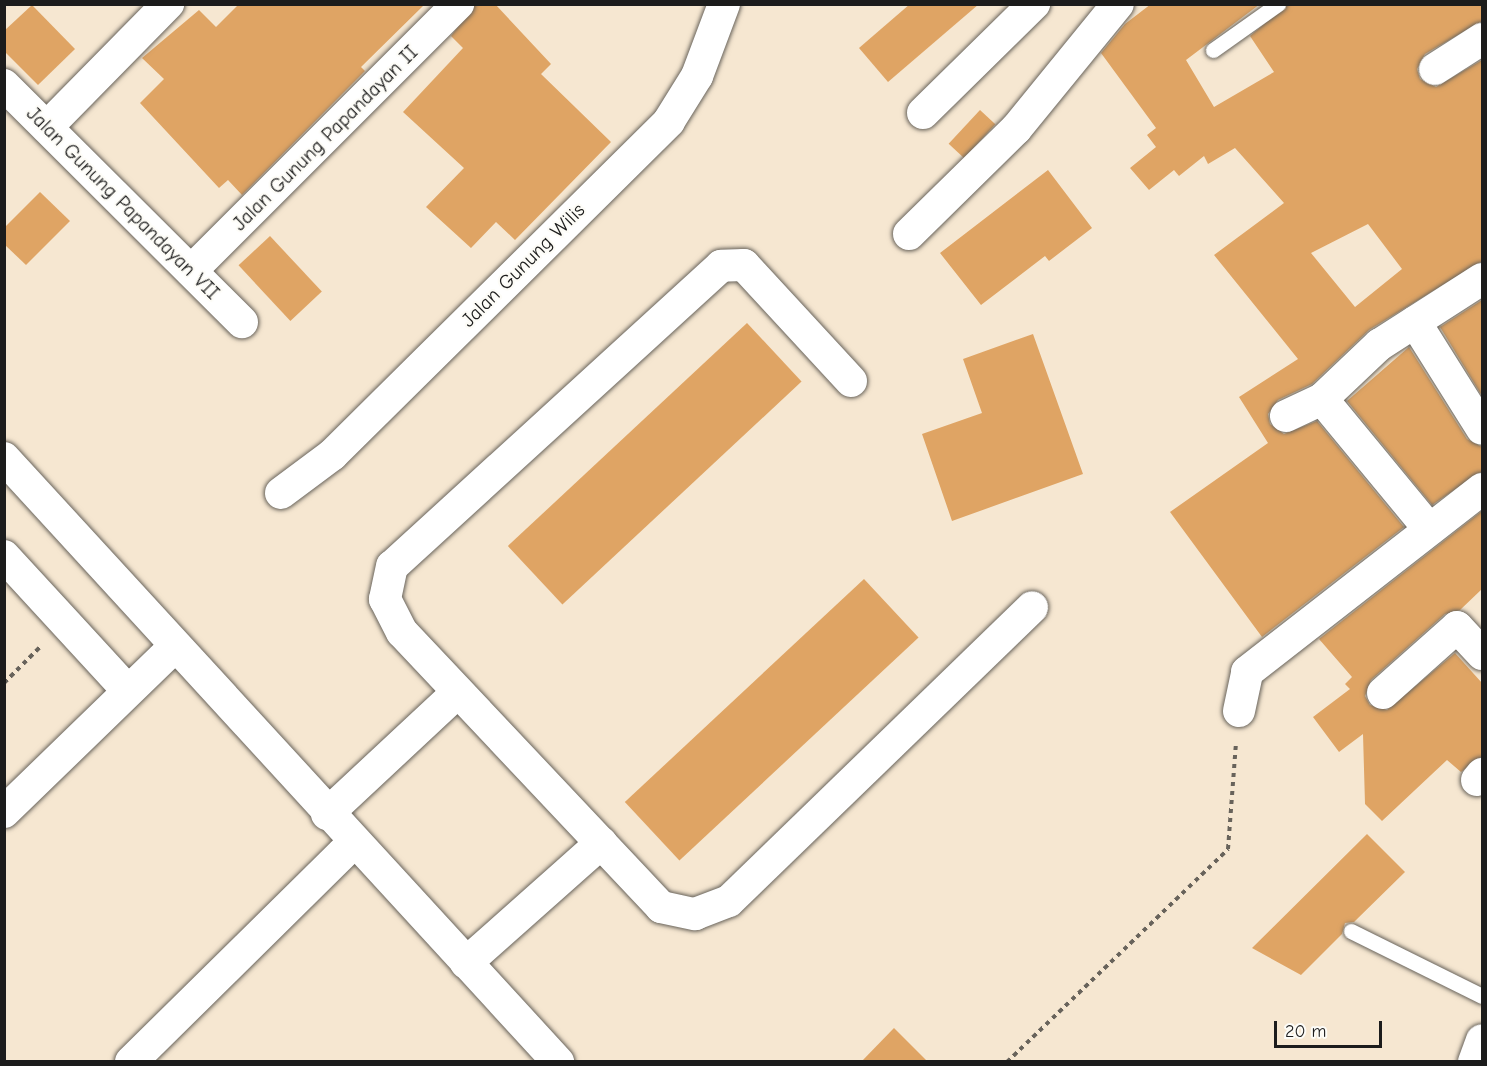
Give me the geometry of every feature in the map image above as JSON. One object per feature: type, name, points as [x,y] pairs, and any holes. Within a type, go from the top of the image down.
[{"type":"street","points":[[47,127],[168,4]]},
{"type":"street","name":"Jalan Gunung Papandayan II","points":[[191,271],[458,4]]},
{"type":"street","name":"Jalan Gunung Wilis","points":[[281,493],[332,455],[669,121],[698,76],[724,4]]},
{"type":"street","points":[[923,114],[1034,4]]},
{"type":"street","points":[[909,234],[1016,129],[1118,4]]},
{"type":"street","points":[[1435,69],[1482,39]]},
{"type":"street","name":"Jalan Gunung Papandayan VII","points":[[4,85],[242,322]]},
{"type":"street","points":[[851,381],[744,265],[721,266],[392,566],[385,599],[402,632],[661,907],[695,914],[729,901],[1032,608]]},
{"type":"street","points":[[1286,416],[1322,399],[1379,345],[1482,279]]},
{"type":"street","points":[[1415,322],[1482,429]]},
{"type":"street","points":[[1322,399],[1429,529]]},
{"type":"street","points":[[4,458],[327,814],[558,1062]]},
{"type":"street","points":[[1239,711],[1247,672],[1482,489]]},
{"type":"street","points":[[4,556],[128,691]]},
{"type":"street","points":[[1383,693],[1457,627],[1482,654]]},
{"type":"street","points":[[4,812],[174,647]]},
{"type":"street","points":[[327,814],[458,692]]},
{"type":"street","points":[[131,1062],[354,842]]},
{"type":"street","points":[[466,963],[601,843]]},
{"type":"street","points":[[1474,1062],[1482,1040]]},
{"type":"lane","points":[[1213,50],[1278,4]]},
{"type":"lane","points":[[1351,931],[1482,996]]},
{"type":"path","points":[[4,683],[65,622]]},
{"type":"path","points":[[1007,1062],[1228,849],[1239,711]]},
{"type":"building","points":[[239,4],[432,4],[423,6],[361,67],[365,71],[242,195],[228,180],[219,188],[140,103],[164,79],[142,58],[199,10],[216,27]]},
{"type":"building","points":[[475,4],[495,4],[551,64],[541,74],[611,142],[515,240],[496,222],[471,248],[426,207],[464,168],[403,112],[463,48],[451,36]]},
{"type":"building","points":[[910,4],[979,4],[888,82],[859,48]]},
{"type":"building","points":[[1151,4],[1260,4],[1186,60],[1214,107],[1274,72],[1250,36],[1288,4],[1482,4],[1482,21],[1425,54],[1417,69],[1420,79],[1436,87],[1482,60],[1482,261],[1369,330],[1312,384],[1278,400],[1268,414],[1270,424],[1284,434],[1317,421],[1404,527],[1262,637],[1170,512],[1268,443],[1239,397],[1298,359],[1214,255],[1284,203],[1235,148],[1208,164],[1204,156],[1179,176],[1174,170],[1149,190],[1130,168],[1156,147],[1147,135],[1156,128],[1101,53],[1125,24]],"holes":[[[1368,224],[1402,269],[1355,307],[1311,253]]]},
{"type":"building","points":[[32,5],[75,49],[38,85],[4,51],[4,31]]},
{"type":"building","points":[[980,110],[995,124],[964,158],[949,144]]},
{"type":"building","points":[[1048,170],[1092,228],[1049,261],[1045,256],[981,305],[940,253]]},
{"type":"building","points":[[40,192],[70,221],[26,265],[4,244],[4,228]]},
{"type":"building","points":[[270,236],[322,292],[290,321],[239,265]]},
{"type":"building","points":[[1482,300],[1482,396],[1440,327]]},
{"type":"building","points":[[747,323],[802,382],[562,605],[508,546]]},
{"type":"building","points":[[1033,334],[1083,474],[952,521],[922,434],[982,413],[963,359]]},
{"type":"building","points":[[1409,347],[1467,439],[1482,447],[1482,471],[1432,505],[1347,401]]},
{"type":"building","points":[[1482,511],[1482,589],[1460,610],[1445,614],[1371,680],[1365,696],[1370,705],[1387,710],[1455,653],[1482,683],[1482,756],[1461,772],[1447,760],[1382,821],[1365,804],[1363,734],[1339,752],[1313,717],[1350,689],[1345,684],[1352,677],[1319,639]]},
{"type":"building","points":[[864,579],[919,638],[679,861],[625,802]]},
{"type":"building","points":[[1367,834],[1405,872],[1354,922],[1345,923],[1342,934],[1301,975],[1252,948]]},
{"type":"building","points":[[894,1028],[928,1062],[861,1062]]}]
